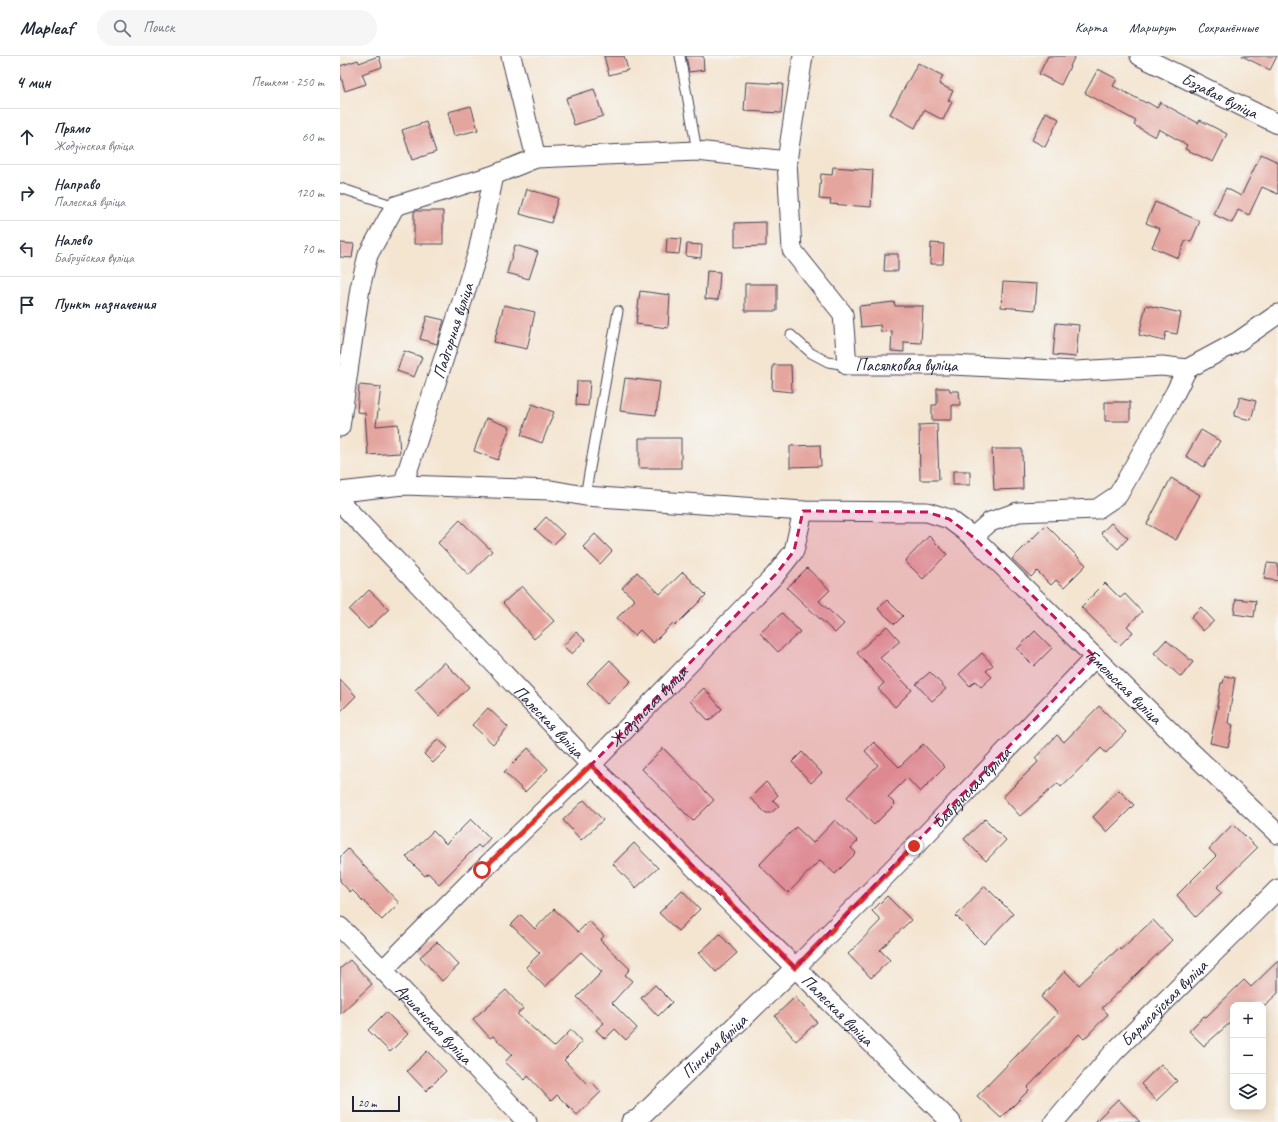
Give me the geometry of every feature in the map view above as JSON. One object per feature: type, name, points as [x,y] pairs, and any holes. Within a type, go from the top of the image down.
[{"type":"street","points":[[511,56],[536,158]]},
{"type":"street","name":"Пасялковая вуліца","points":[[803,56],[787,161],[792,250],[843,314],[847,365],[951,365],[1076,371],[1162,366],[1187,369]]},
{"type":"street","name":"Бэзавая вуліца","points":[[1140,56],[1278,124]]},
{"type":"street","points":[[340,427],[360,288],[368,255],[395,206],[494,175],[536,158],[697,151],[787,161]]},
{"type":"street","name":"Падгорная вуліца","points":[[403,486],[478,252],[494,175]]},
{"type":"street","points":[[973,537],[990,522],[1018,512],[1096,509],[1118,495],[1187,369],[1240,341],[1278,314]]},
{"type":"street","name":"Гомельская вуліца","points":[[340,492],[403,486],[551,490],[584,496],[803,511],[927,512],[949,519],[973,537],[1189,750],[1278,834]]},
{"type":"street","name":"Палеская вуліца","points":[[340,502],[591,765],[951,1122]]},
{"type":"street","name":"Жодзінская вуліца","points":[[383,970],[482,870],[591,765],[776,574],[794,551],[803,511]]},
{"type":"street","name":"Бабруйская вуліца","points":[[795,968],[1095,657]]},
{"type":"street","name":"Барысаўская вуліца","points":[[1054,1122],[1114,1052],[1278,889]]},
{"type":"street","name":"Аршанская вуліца","points":[[340,927],[383,970],[527,1122]]},
{"type":"street","name":"Пінская вуліца","points":[[631,1122],[638,1119],[795,968]]},
{"type":"lane","points":[[680,56],[697,151]]},
{"type":"lane","points":[[340,188],[395,206]]},
{"type":"lane","points":[[584,496],[618,311]]},
{"type":"lane","points":[[792,335],[811,353],[828,362],[847,365]]},
{"type":"highlighted area","points":[[803,511],[927,512],[949,519],[973,537],[1095,657],[795,968],[591,765],[776,574],[794,551]]},
{"type":"building","points":[[379,56],[382,67],[362,74],[366,84],[345,91],[340,73],[340,66],[358,60],[359,63]]},
{"type":"building","points":[[604,56],[624,56],[628,70],[609,75]]},
{"type":"building","points":[[686,56],[703,56],[704,70],[689,72]]},
{"type":"building","points":[[1048,56],[1075,56],[1061,85],[1039,74]]},
{"type":"building","points":[[1242,56],[1277,56],[1270,70]]},
{"type":"building","points":[[918,63],[943,76],[939,84],[953,91],[948,100],[952,102],[943,120],[924,110],[915,128],[890,114]]},
{"type":"building","points":[[1098,69],[1117,79],[1113,86],[1146,103],[1147,102],[1157,108],[1160,102],[1198,123],[1200,120],[1227,134],[1213,162],[1185,149],[1187,145],[1159,129],[1155,137],[1134,125],[1136,121],[1085,93]]},
{"type":"building","points":[[746,82],[783,84],[781,113],[744,111]]},
{"type":"building","points":[[594,89],[603,116],[574,125],[566,98]]},
{"type":"building","points":[[471,106],[478,130],[454,136],[448,112]]},
{"type":"building","points":[[1046,112],[1059,119],[1045,147],[1032,140]]},
{"type":"building","points":[[426,122],[436,152],[412,160],[402,130]]},
{"type":"building","points":[[1261,154],[1278,162],[1278,194],[1262,187],[1249,215],[1238,210],[1232,223],[1213,214],[1226,188],[1241,196]]},
{"type":"building","points":[[833,167],[873,170],[871,207],[830,204],[831,200],[819,199],[821,174],[832,175]]},
{"type":"building","points":[[527,189],[558,198],[551,223],[520,214]]},
{"type":"building","points":[[1155,202],[1200,221],[1191,242],[1186,240],[1178,258],[1152,247],[1160,229],[1146,223]]},
{"type":"building","points":[[443,211],[443,244],[414,244],[414,212]]},
{"type":"building","points":[[766,222],[766,246],[735,247],[735,223]]},
{"type":"building","points":[[667,238],[681,239],[679,254],[666,253]]},
{"type":"building","points":[[340,243],[354,244],[352,258],[340,257]]},
{"type":"building","points":[[931,243],[944,244],[943,264],[930,264]]},
{"type":"building","points":[[687,244],[702,245],[701,258],[686,256]]},
{"type":"building","points":[[515,245],[538,252],[529,279],[507,273]]},
{"type":"building","points":[[885,254],[898,254],[898,271],[884,271]]},
{"type":"building","points":[[707,271],[720,272],[718,300],[705,299]]},
{"type":"building","points":[[1003,282],[1037,284],[1035,310],[1001,307]]},
{"type":"building","points":[[745,284],[777,284],[777,311],[745,311]]},
{"type":"building","points":[[640,291],[670,295],[668,328],[636,324]]},
{"type":"building","points":[[894,302],[895,306],[923,306],[921,343],[904,342],[904,352],[891,351],[892,331],[881,332],[880,325],[861,327],[859,306]]},
{"type":"building","points":[[504,305],[535,312],[527,349],[494,342]]},
{"type":"building","points":[[1146,305],[1181,313],[1177,334],[1166,332],[1164,341],[1139,335]]},
{"type":"building","points":[[427,316],[444,320],[437,344],[420,339]]},
{"type":"building","points":[[1056,323],[1079,325],[1076,357],[1053,355]]},
{"type":"building","points":[[404,351],[422,357],[414,377],[397,371]]},
{"type":"building","points":[[773,365],[791,365],[792,392],[772,390]]},
{"type":"building","points":[[625,378],[660,382],[656,415],[620,411]]},
{"type":"building","points":[[577,381],[590,381],[588,406],[576,405]]},
{"type":"building","points":[[359,385],[381,387],[376,426],[398,424],[400,453],[368,455],[365,413],[357,412]]},
{"type":"building","points":[[937,388],[949,388],[950,391],[959,391],[960,405],[952,405],[952,420],[932,420],[932,405],[937,405]]},
{"type":"building","points":[[1240,397],[1256,401],[1251,420],[1234,416]]},
{"type":"building","points":[[1105,402],[1130,402],[1130,421],[1105,421]]},
{"type":"building","points":[[532,404],[554,412],[542,443],[521,435]]},
{"type":"building","points":[[486,418],[510,427],[498,460],[474,451]]},
{"type":"building","points":[[937,424],[939,480],[920,480],[919,425]]},
{"type":"building","points":[[1201,430],[1220,441],[1204,467],[1186,456]]},
{"type":"building","points":[[639,438],[681,438],[681,468],[639,468]]},
{"type":"building","points":[[820,445],[821,466],[790,467],[790,446]]},
{"type":"building","points":[[992,449],[1022,449],[1023,489],[994,490]]},
{"type":"building","points":[[953,471],[970,471],[970,485],[953,485]]},
{"type":"building","points":[[1171,478],[1200,495],[1176,540],[1147,524]]},
{"type":"building","points":[[546,517],[564,534],[553,545],[535,529]]},
{"type":"building","points":[[460,520],[492,551],[469,575],[438,543]]},
{"type":"building","points":[[1111,523],[1128,538],[1118,549],[1101,533]]},
{"type":"building","points":[[1046,525],[1086,565],[1064,587],[1056,580],[1051,585],[1037,571],[1031,577],[1012,559]]},
{"type":"building","points":[[595,534],[612,551],[600,564],[583,547]]},
{"type":"building","points":[[929,536],[947,554],[923,579],[905,561]]},
{"type":"building","points":[[1267,563],[1278,564],[1278,581],[1264,579]]},
{"type":"building","points":[[807,568],[830,590],[819,601],[844,624],[835,633],[787,588]]},
{"type":"building","points":[[637,572],[660,594],[683,572],[706,595],[675,626],[673,623],[653,643],[640,630],[634,636],[617,618],[635,600],[622,588]]},
{"type":"building","points":[[1105,583],[1120,598],[1125,594],[1142,612],[1127,626],[1133,632],[1120,645],[1081,607]]},
{"type":"building","points":[[522,586],[554,621],[534,639],[503,603]]},
{"type":"building","points":[[369,590],[389,609],[368,629],[349,610]]},
{"type":"building","points":[[1236,599],[1256,601],[1254,617],[1234,614]]},
{"type":"building","points":[[887,600],[903,616],[895,624],[878,609]]},
{"type":"building","points":[[1201,607],[1214,621],[1203,631],[1191,617]]},
{"type":"building","points":[[782,613],[800,632],[778,652],[760,633]]},
{"type":"building","points":[[887,626],[900,641],[880,658],[912,690],[895,707],[878,689],[884,683],[857,653]]},
{"type":"building","points":[[1035,631],[1052,648],[1034,666],[1017,649]]},
{"type":"building","points":[[576,632],[585,640],[572,654],[563,646]]},
{"type":"building","points":[[1166,640],[1193,662],[1181,677],[1154,653]]},
{"type":"building","points":[[982,653],[993,665],[986,671],[992,677],[981,687],[975,681],[970,686],[959,674]]},
{"type":"building","points":[[610,660],[631,681],[607,704],[587,683]]},
{"type":"building","points":[[444,662],[469,687],[439,716],[415,690]]},
{"type":"building","points":[[930,672],[946,689],[932,701],[916,684]]},
{"type":"building","points":[[1225,676],[1235,678],[1228,723],[1233,725],[1228,747],[1210,743],[1221,683],[1223,683]]},
{"type":"building","points":[[340,679],[356,696],[340,712]]},
{"type":"building","points":[[704,688],[722,709],[709,721],[690,701]]},
{"type":"building","points":[[1099,706],[1126,732],[1106,753],[1101,748],[1061,787],[1058,783],[1020,816],[1003,797],[1038,762],[1035,758],[1057,735],[1064,742]]},
{"type":"building","points":[[488,708],[508,727],[493,744],[472,725]]},
{"type":"building","points":[[438,739],[448,748],[433,763],[424,754]]},
{"type":"building","points":[[874,742],[899,767],[923,744],[945,767],[920,792],[907,778],[888,797],[895,804],[874,825],[847,797],[878,765],[865,751]]},
{"type":"building","points":[[528,748],[548,769],[525,792],[504,772]]},
{"type":"building","points":[[663,748],[714,800],[693,821],[642,769]]},
{"type":"building","points":[[802,752],[822,773],[811,783],[792,762]]},
{"type":"building","points":[[766,782],[778,795],[773,800],[779,806],[771,813],[766,813],[750,798]]},
{"type":"building","points":[[1119,790],[1134,805],[1107,832],[1093,817]]},
{"type":"building","points":[[584,800],[603,820],[581,840],[563,820]]},
{"type":"building","points":[[471,819],[490,838],[481,848],[478,845],[439,884],[428,873],[425,876],[406,857],[433,831],[446,844]]},
{"type":"building","points":[[985,819],[1006,840],[986,861],[964,839]]},
{"type":"building","points":[[835,820],[858,841],[851,848],[856,853],[835,874],[820,860],[788,893],[759,865],[796,827],[813,843]]},
{"type":"building","points":[[1233,824],[1257,848],[1217,887],[1222,892],[1196,917],[1177,895],[1216,856],[1209,849]]},
{"type":"building","points":[[634,843],[658,868],[636,888],[613,864]]},
{"type":"building","points":[[348,849],[399,903],[382,920],[352,890],[350,892],[340,881],[340,857]]},
{"type":"building","points":[[985,886],[1013,914],[984,944],[956,916]]},
{"type":"building","points":[[682,890],[700,909],[678,931],[659,913]]},
{"type":"building","points":[[887,896],[911,920],[880,950],[890,960],[871,978],[848,954],[881,920],[872,911]]},
{"type":"building","points":[[554,909],[578,932],[589,921],[604,936],[600,940],[630,969],[625,975],[632,981],[612,1003],[637,1028],[626,1040],[615,1029],[605,1039],[596,1030],[604,1023],[577,997],[602,972],[581,952],[545,987],[526,967],[540,953],[511,925],[521,915],[535,929]]},
{"type":"building","points":[[1153,920],[1172,940],[1102,1008],[1108,1014],[1084,1039],[1079,1034],[1027,1088],[1029,1090],[1001,1118],[977,1096],[1058,1013],[1041,997],[1065,971],[1079,985],[1119,948],[1120,950]]},
{"type":"building","points":[[720,934],[737,953],[716,972],[699,953]]},
{"type":"building","points":[[437,942],[459,965],[442,981],[420,957]]},
{"type":"building","points":[[350,960],[372,984],[340,1014],[340,969]]},
{"type":"building","points":[[1278,961],[1278,993],[1266,1004],[1266,1002],[1230,1002],[1230,1023],[1204,1046],[1189,1031],[1204,1016],[1206,1017],[1244,980],[1251,987]]},
{"type":"building","points":[[655,985],[672,1002],[658,1016],[641,998]]},
{"type":"building","points":[[506,990],[523,1009],[517,1014],[554,1047],[571,1030],[582,1042],[564,1060],[588,1085],[592,1082],[601,1092],[577,1115],[557,1095],[551,1101],[528,1076],[525,1080],[505,1062],[512,1054],[493,1036],[490,1038],[473,1019]]},
{"type":"building","points":[[795,997],[817,1022],[796,1041],[775,1016]]},
{"type":"building","points":[[386,1012],[408,1034],[390,1052],[368,1030]]},
{"type":"building","points":[[427,1051],[446,1071],[426,1091],[407,1071]]},
{"type":"building","points":[[1161,1064],[1177,1081],[1156,1101],[1141,1084]]},
{"type":"building","points":[[1118,1099],[1140,1122],[1095,1122]]},
{"type":"route","points":[[482,870],[591,765],[795,968],[914,846]]}]
